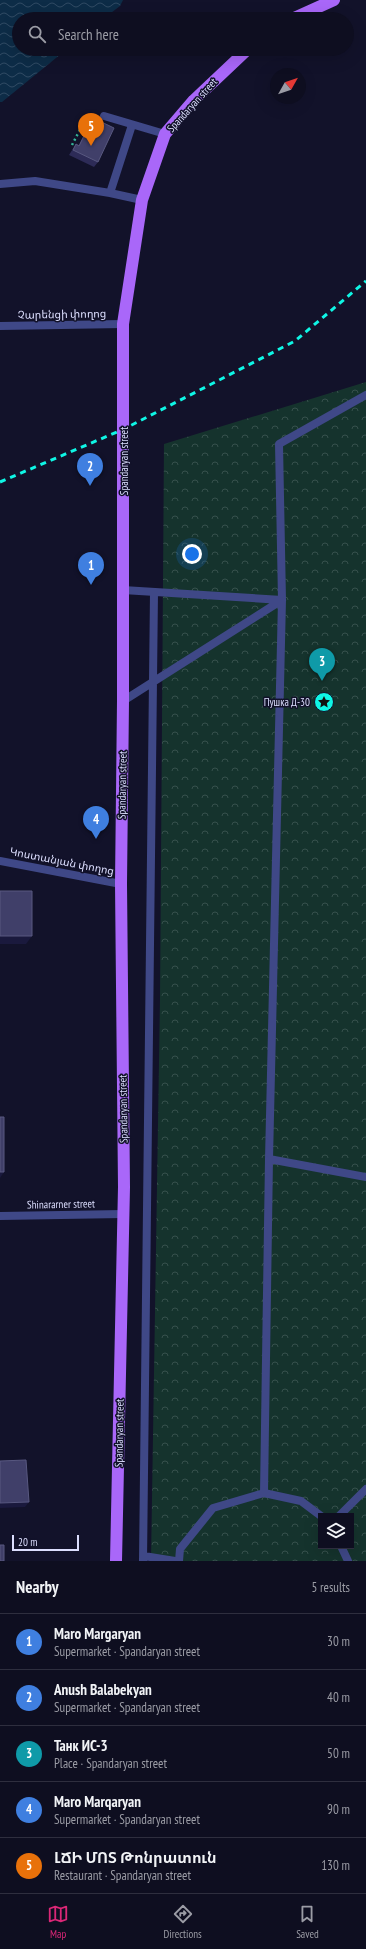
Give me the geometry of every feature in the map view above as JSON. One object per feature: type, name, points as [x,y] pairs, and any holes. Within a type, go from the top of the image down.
[{"type":"main road","points":[[307,12],[334,0]]},
{"type":"main road","name":"Spandaryan street","points":[[116,1561],[123,1214],[121,884],[124,590],[123,324],[142,200],[165,134],[194,100],[241,56]]},
{"type":"street","points":[[104,116],[165,134]]},
{"type":"street","points":[[110,193],[132,125]]},
{"type":"street","points":[[0,184],[34,181],[110,193],[142,200]]},
{"type":"street","name":"Չարենցի փողոց","points":[[0,326],[123,324]]},
{"type":"street","points":[[264,1493],[282,600],[279,444],[366,395]]},
{"type":"street","points":[[124,590],[282,600]]},
{"type":"street","points":[[154,592],[144,1559],[175,1561]]},
{"type":"street","points":[[123,701],[282,600]]},
{"type":"street","name":"Կոստանյան փողոց","points":[[0,861],[121,884]]},
{"type":"street","points":[[270,1159],[366,1177]]},
{"type":"street","name":"Shinararner street","points":[[0,1216],[123,1214]]},
{"type":"street","points":[[342,1513],[366,1489]]},
{"type":"street","points":[[179,1561],[180,1549],[213,1508],[264,1493],[301,1501],[318,1514]]},
{"type":"street","points":[[342,1549],[348,1561]]},
{"type":"path","points":[[72,145],[86,118],[104,116]]},
{"type":"green space","points":[[366,382],[366,1561],[151,1561],[160,1000],[164,444]]},
{"type":"water","points":[[0,0],[123,0],[120,6],[112,12],[12,12],[12,56],[58,56],[2,102],[0,102]]},
{"type":"building","points":[[93,118],[114,128],[98,162],[73,150],[76,144],[79,146]]},
{"type":"building","points":[[0,891],[32,891],[32,936],[0,936]]},
{"type":"building","points":[[0,1117],[4,1117],[4,1172],[0,1172]]},
{"type":"building","points":[[26,1460],[29,1502],[0,1503],[0,1461]]},
{"type":"building","points":[[0,1545],[4,1545],[4,1561],[0,1561]]},
{"type":"railway","points":[[0,482],[124,429],[295,341],[366,281]]},
{"type":"place","name":"ԼՃԻ ՄՈՏ Թոնրատուն","points":[[91,146]]},
{"type":"place","name":"Anush Balabekyan","points":[[90,486]]},
{"type":"place","name":"Maro Margaryan","points":[[91,585]]},
{"type":"place","name":"Танк ИС-3","points":[[322,681]]},
{"type":"place","name":"Пушка Д-30","points":[[324,702]]},
{"type":"place","name":"Maro Marqaryan","points":[[96,839]]}]
